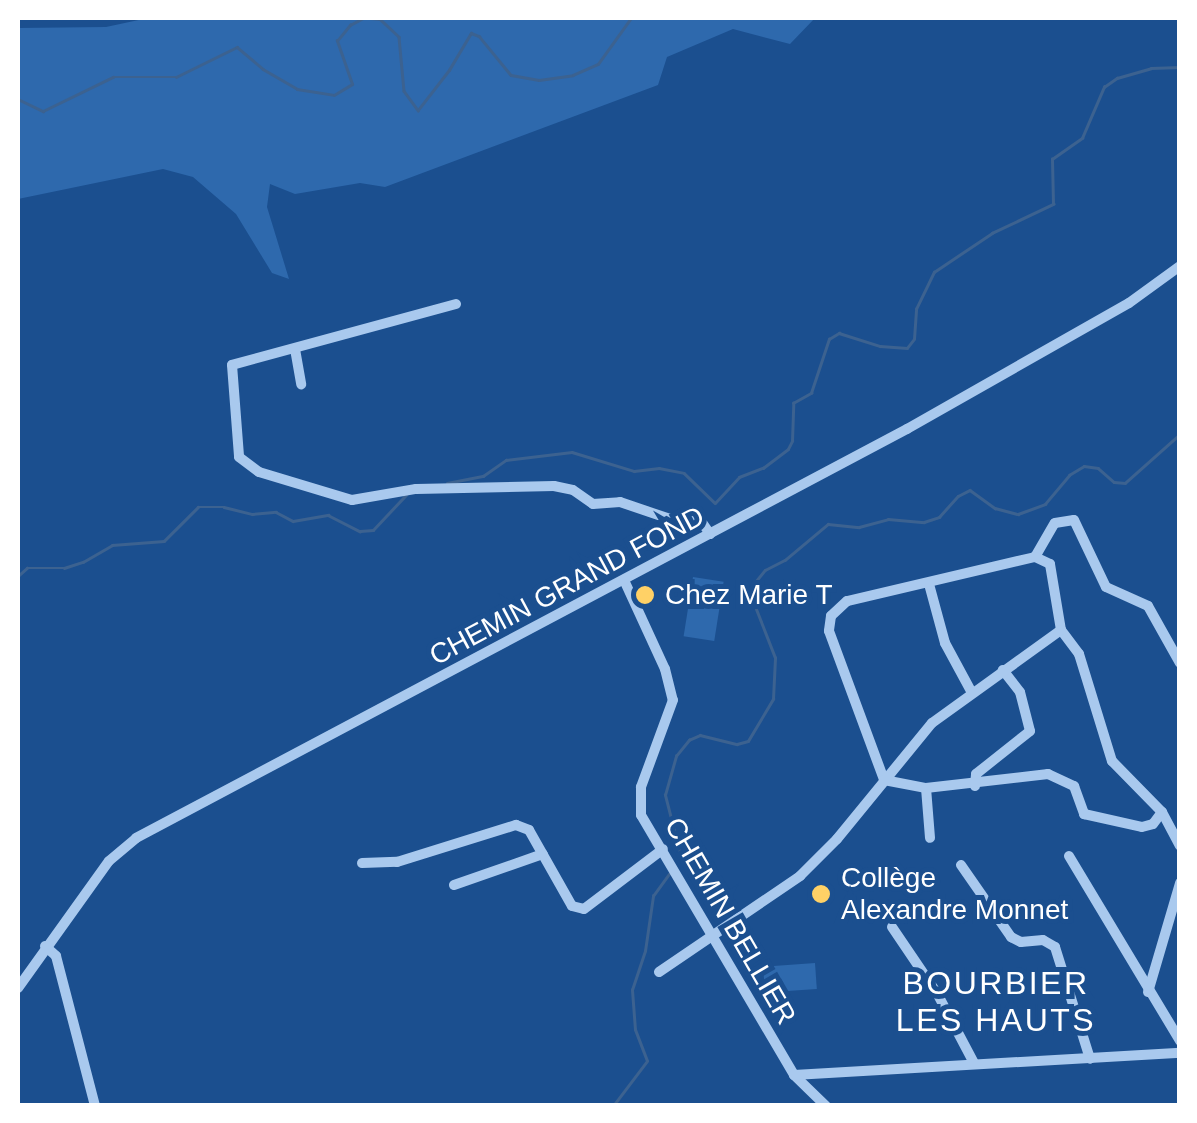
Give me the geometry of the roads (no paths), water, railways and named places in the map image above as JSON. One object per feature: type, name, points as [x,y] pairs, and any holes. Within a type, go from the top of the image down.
[{"type":"street","name":"CHEMIN GRAND FOND","points":[[18,988],[109,860],[136,838],[1023,364],[1156,286],[1180,266]]},
{"type":"street","points":[[456,304],[232,364],[236,450],[244,463],[266,474],[360,500],[400,490],[554,486],[573,490],[593,504],[620,502],[666,518],[701,521],[710,534]]},
{"type":"street","points":[[295,349],[301,384]]},
{"type":"street","points":[[1036,557],[1055,523],[1074,520],[1106,587],[1121,598],[1148,606],[1180,663]]},
{"type":"street","points":[[884,780],[861,710],[831,642],[832,616],[848,602],[1036,557],[1050,564],[1061,630],[1079,654],[1112,762],[1162,812],[1180,846]]},
{"type":"street","name":"CHEMIN BELLIER","points":[[624,580],[664,668],[673,700],[638,803],[794,1075],[826,1106]]},
{"type":"street","points":[[929,584],[946,643],[972,692]]},
{"type":"street","points":[[659,972],[800,876],[932,724],[1061,630]]},
{"type":"street","points":[[975,786],[976,774],[1030,731],[1020,692],[1003,670]]},
{"type":"street","points":[[884,780],[926,788],[975,786],[1048,774],[1074,786],[1084,814],[1142,827],[1153,824],[1162,812]]},
{"type":"street","points":[[926,788],[930,838]]},
{"type":"street","points":[[362,862],[398,862],[516,825],[529,830],[572,906],[584,908],[663,850]]},
{"type":"street","points":[[454,885],[542,854]]},
{"type":"street","points":[[1069,856],[1180,1041]]},
{"type":"street","points":[[961,864],[1011,937],[1022,942],[1044,940],[1054,947],[1090,1059]]},
{"type":"street","points":[[1148,993],[1180,883]]},
{"type":"street","points":[[892,926],[938,995],[974,1064]]},
{"type":"street","points":[[45,946],[56,956],[95,1106]]},
{"type":"street","points":[[794,1075],[1180,1053]]},
{"type":"waterway","points":[[18,99],[43,111],[113,77],[176,77],[237,47],[263,69],[297,89],[334,95],[352,84],[337,41],[350,25],[363,18]]},
{"type":"waterway","points":[[370,18],[380,19],[399,37],[404,91],[418,110],[471,33],[479,36],[511,75],[539,80],[573,75],[598,64],[631,18]]},
{"type":"waterway","points":[[447,483],[483,476],[506,460],[572,452],[634,471],[659,468],[684,473],[715,503],[739,477],[763,468],[788,449],[792,441],[793,403],[811,393],[829,339],[839,333],[880,346],[907,348],[914,339],[916,309],[934,272],[992,233],[1053,204],[1052,159],[1082,138],[1104,87],[1117,78],[1151,68],[1180,67]]},
{"type":"waterway","points":[[680,854],[665,795],[676,756],[689,740],[700,735],[737,744],[748,741],[773,699],[775,658],[752,599],[756,581],[765,570],[785,560],[828,524],[859,527],[888,519],[924,522],[939,517],[958,496],[970,490],[995,508],[1018,514],[1045,504],[1069,475],[1084,466],[1098,468],[1114,482],[1125,483],[1180,434]]},
{"type":"waterway","points":[[18,576],[27,568],[64,568],[83,562],[112,545],[164,541],[198,507],[224,507],[252,514],[276,512],[293,521],[328,515],[360,531],[373,530],[406,495]]},
{"type":"waterway","points":[[613,1106],[647,1061],[635,1030],[632,990],[645,951],[653,896],[669,874]]},
{"type":"place","name":"Chez Marie T","points":[[645,595]]},
{"type":"place","name":"Collège Alexandre Monnet","points":[[821,894]]},
{"type":"district","name":"BOURBIER LES HAUTS","points":[[996,1002]]}]
